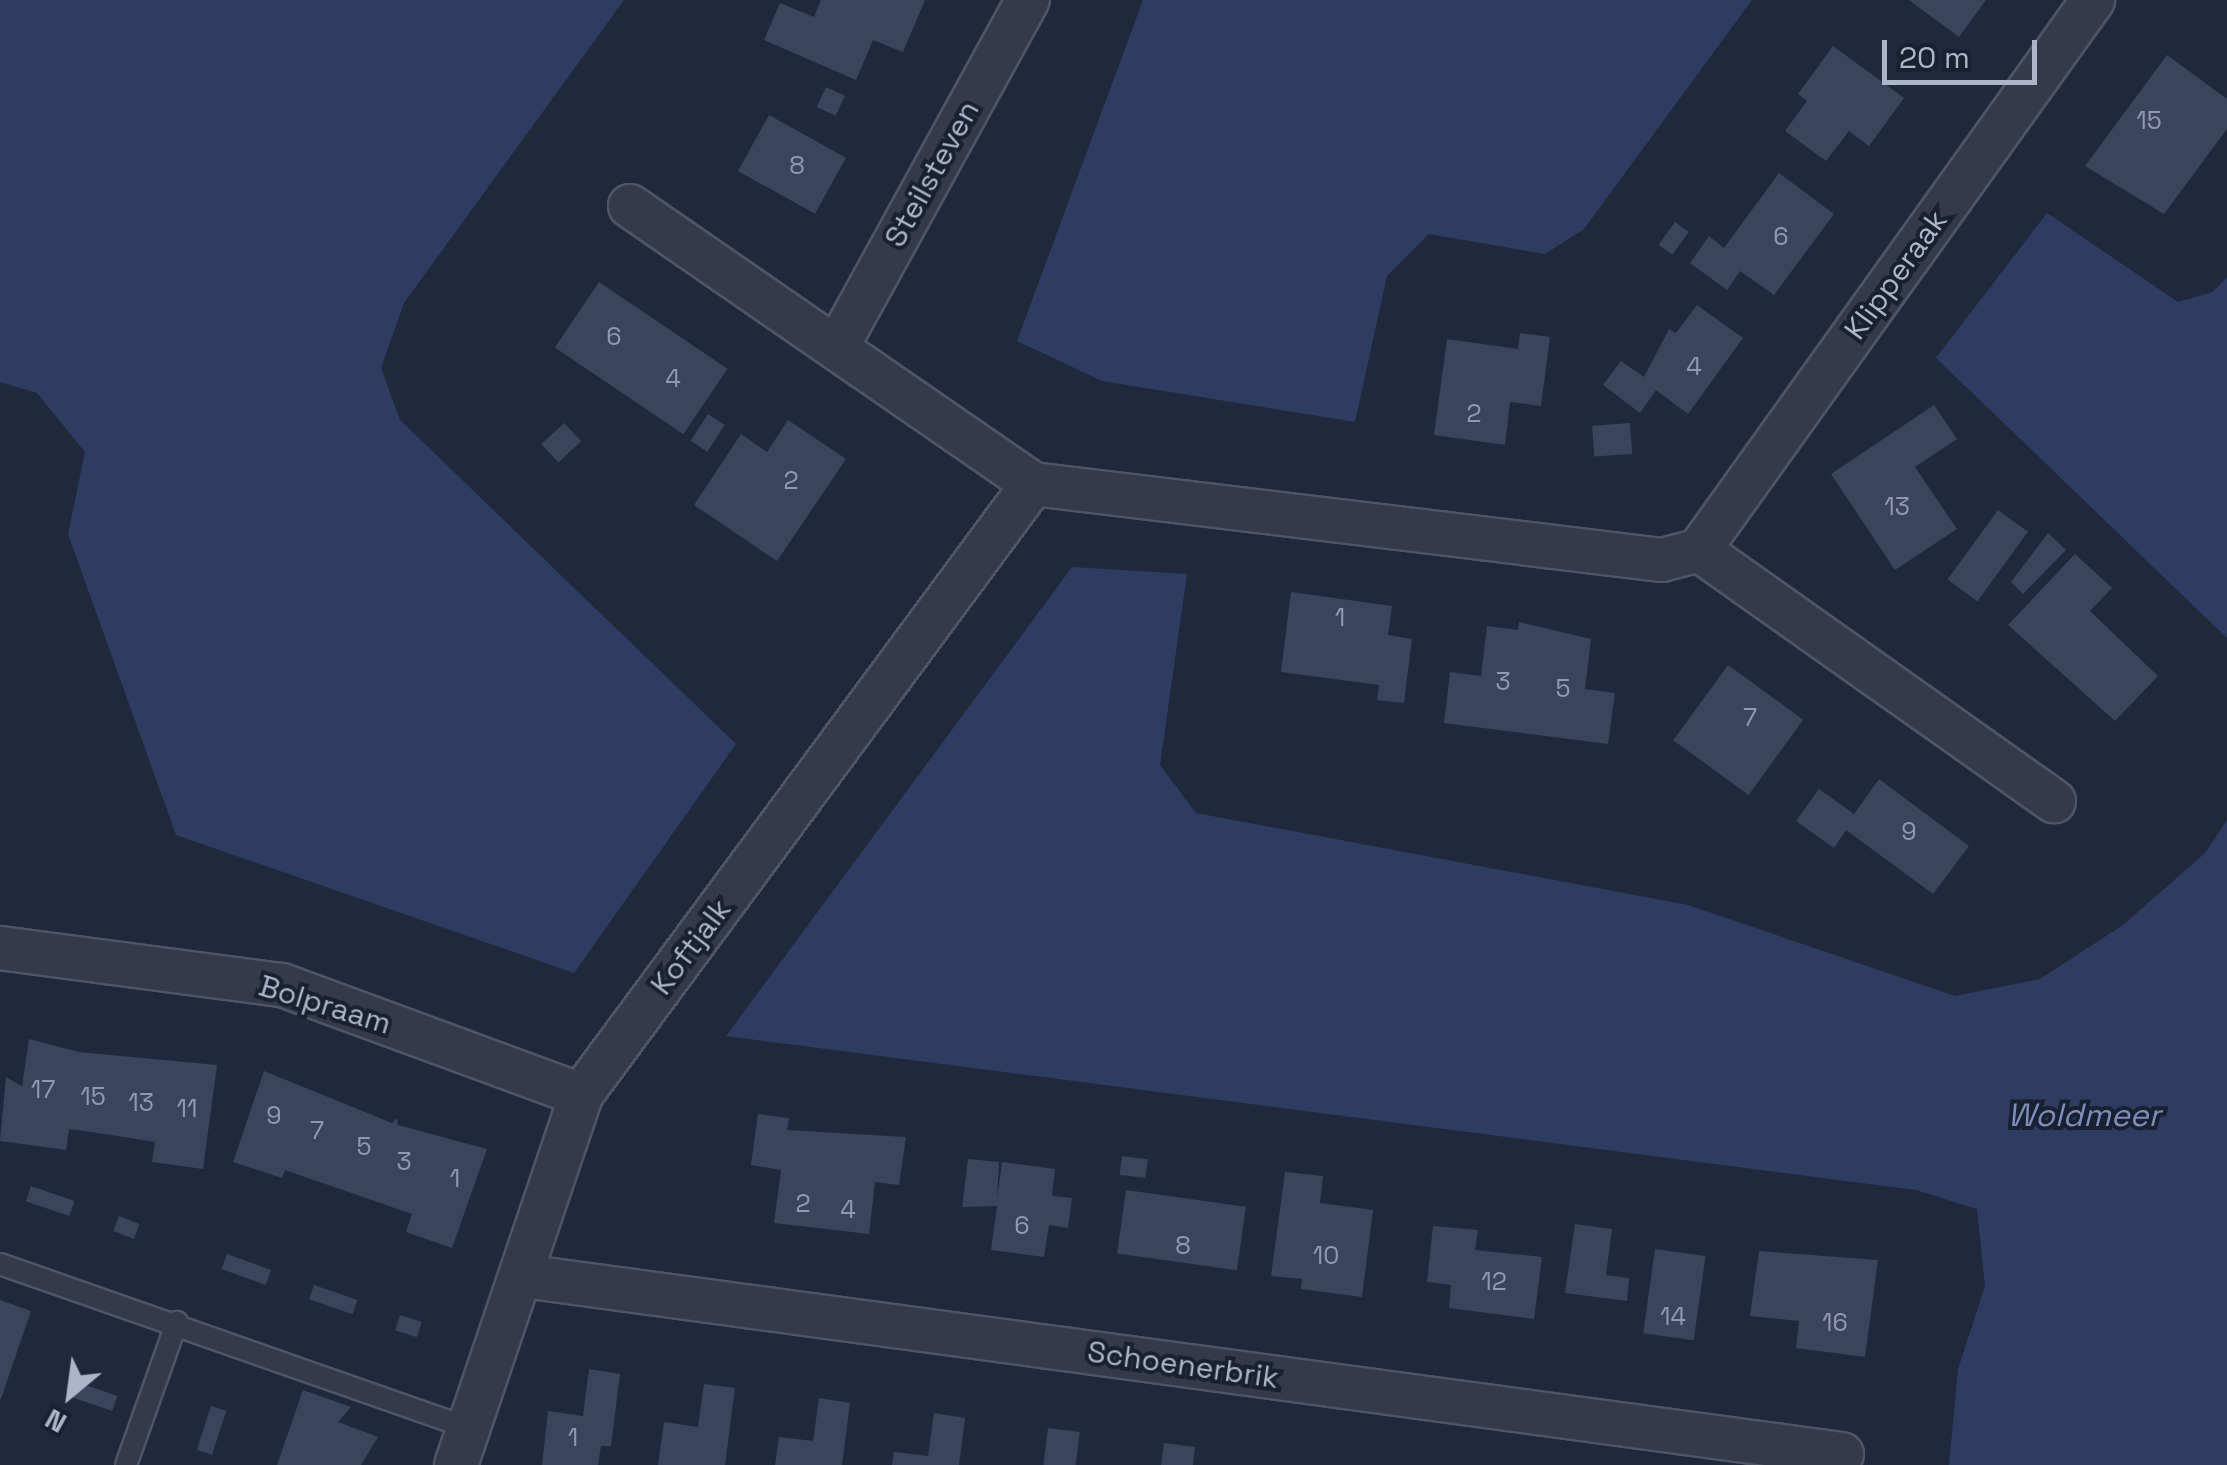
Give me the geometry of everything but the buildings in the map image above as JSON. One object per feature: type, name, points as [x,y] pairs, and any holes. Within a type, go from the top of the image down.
[{"type":"street","name":"Steilsteven","points":[[836,347],[1028,0]]},
{"type":"street","name":"Klipperaak","points":[[1698,550],[2093,0]]},
{"type":"street","points":[[630,206],[1033,484],[1662,560],[1698,550],[2054,801]]},
{"type":"street","name":"Koftjalk","points":[[462,1447],[524,1276],[582,1095],[1033,484]]},
{"type":"street","name":"Bolpraam","points":[[0,948],[282,985],[582,1095]]},
{"type":"street","name":"Schoenerbrik","points":[[524,1276],[1842,1454]]},
{"type":"lane","points":[[0,1264],[177,1322],[462,1447]]},
{"type":"lane","points":[[126,1465],[177,1322]]},
{"type":"water","points":[[0,0],[624,0],[404,303],[381,368],[400,420],[736,744],[574,973],[176,835],[68,534],[85,452],[37,393],[0,382]]},
{"type":"water","points":[[1143,0],[1752,0],[1584,229],[1545,254],[1429,234],[1387,276],[1355,422],[1102,381],[1017,341]]},
{"type":"water","points":[[2047,213],[2178,302],[2213,292],[2227,277],[2227,638],[1936,358]]},
{"type":"water","name":"Woldmeer","points":[[1072,567],[1187,574],[1160,765],[1196,813],[1688,905],[1955,996],[2040,979],[2123,925],[2205,853],[2227,820],[2227,1465],[1949,1465],[1958,1369],[1985,1286],[1977,1209],[1916,1190],[726,1036]]}]
